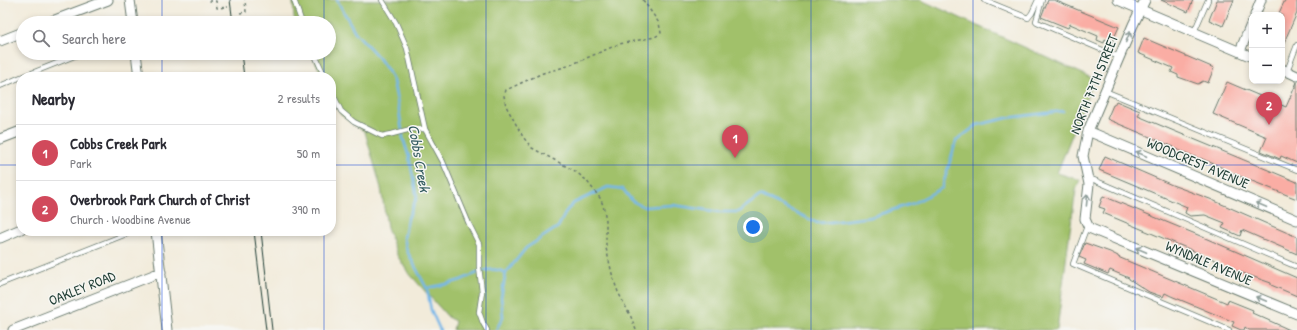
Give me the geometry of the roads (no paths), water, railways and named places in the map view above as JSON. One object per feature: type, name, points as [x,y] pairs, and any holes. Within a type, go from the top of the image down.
[{"type":"street","points":[[66,16],[108,0]]},
{"type":"street","points":[[130,0],[132,16]]},
{"type":"street","points":[[1118,0],[1249,55]]},
{"type":"street","name":"NORTH 77TH STREET","points":[[1087,224],[1085,219],[1089,184],[1083,156],[1088,131],[1145,0]]},
{"type":"street","points":[[1256,12],[1262,0]]},
{"type":"street","points":[[1240,51],[1249,29]]},
{"type":"street","points":[[0,41],[16,35]]},
{"type":"street","points":[[137,60],[138,72]]},
{"type":"street","points":[[1285,70],[1297,76]]},
{"type":"street","name":"WOODCREST AVENUE","points":[[1088,131],[1297,220]]},
{"type":"street","points":[[0,139],[16,133]]},
{"type":"street","name":"WYNDALE AVENUE","points":[[1087,224],[1089,228],[1297,314]]},
{"type":"street","points":[[0,238],[16,231]]},
{"type":"street","points":[[156,236],[167,330]]},
{"type":"street","name":"OAKLEY ROAD","points":[[13,330],[160,272]]},
{"type":"lane","points":[[294,0],[300,16]]},
{"type":"lane","points":[[382,0],[396,23],[407,48],[425,129],[443,162],[479,244],[479,266],[482,292],[479,312],[487,329]]},
{"type":"lane","points":[[984,0],[1028,18],[1038,0]]},
{"type":"lane","points":[[1042,0],[1036,17],[1037,22],[1119,57]]},
{"type":"lane","points":[[1194,32],[1208,0]]},
{"type":"lane","points":[[1285,68],[1297,45]]},
{"type":"lane","points":[[34,72],[64,60]]},
{"type":"lane","points":[[317,60],[323,72]]},
{"type":"lane","points":[[0,86],[16,79]]},
{"type":"lane","points":[[1105,91],[1297,170]]},
{"type":"lane","points":[[336,100],[341,111],[354,122],[382,136],[410,129],[425,129]]},
{"type":"lane","points":[[1087,178],[1297,267]]},
{"type":"lane","points":[[1087,224],[1073,264],[1229,330]]},
{"type":"lane","points":[[0,284],[121,236]]},
{"type":"waterway","name":"Cobbs Creek","points":[[337,0],[355,32],[379,58],[393,81],[403,138],[409,157],[417,197],[408,218],[404,238],[407,251],[427,289],[431,310],[440,330]]},
{"type":"waterway","points":[[496,330],[503,317],[501,297],[506,273],[526,248],[558,227],[567,210],[574,203],[608,187],[623,189],[632,201],[644,207],[673,205],[720,212],[738,212],[760,196],[817,223],[871,217],[914,203],[942,188],[956,141],[977,125],[1007,118],[1063,111]]},
{"type":"waterway","points":[[427,288],[444,285],[483,271],[494,269],[506,273]]},
{"type":"tram line","points":[[230,0],[232,16]]},
{"type":"tram line","points":[[242,60],[243,72]]},
{"type":"tram line","points":[[255,236],[266,330]]},
{"type":"tram line","points":[[262,236],[272,330]]},
{"type":"place","name":"Overbrook Park Church of Christ","points":[[1269,125]]},
{"type":"place","name":"Cobbs Creek Park","points":[[735,158]]}]
